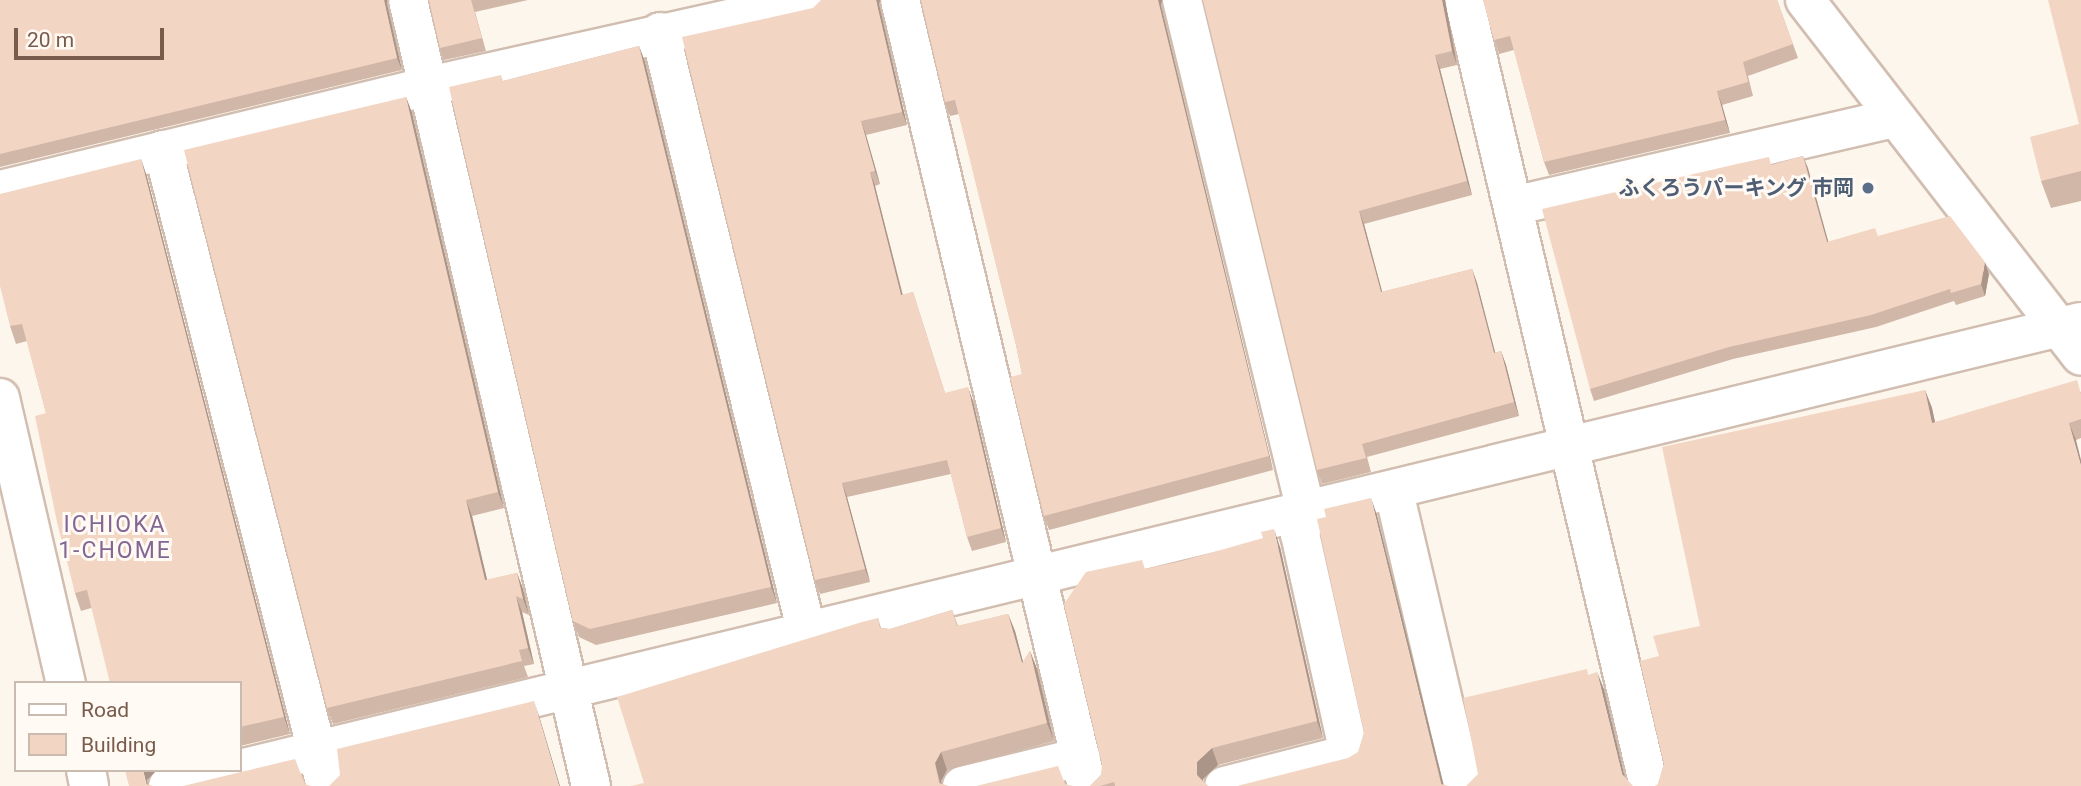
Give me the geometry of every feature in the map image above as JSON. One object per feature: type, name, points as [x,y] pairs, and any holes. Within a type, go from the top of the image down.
[{"type":"street","points":[[408,0],[591,786]]},
{"type":"street","points":[[0,190],[660,32],[813,0]]},
{"type":"street","points":[[900,0],[1035,577],[1084,771],[962,786]]},
{"type":"street","points":[[1182,0],[1306,511],[1300,534],[1349,754],[1224,786]]},
{"type":"street","points":[[1464,0],[1649,786]]},
{"type":"street","points":[[242,770],[321,769],[568,693],[807,633],[1568,449],[2074,335],[1894,118],[1805,0]]},
{"type":"street","points":[[660,32],[807,633]]},
{"type":"street","points":[[1513,206],[1894,118]]},
{"type":"street","points":[[163,150],[321,769]]},
{"type":"street","points":[[0,398],[66,681]]},
{"type":"street","points":[[1394,492],[1463,786]]},
{"type":"street","points":[[169,786],[229,772]]},
{"type":"building","points":[[0,0],[384,0],[397,58],[0,154]]},
{"type":"building","points":[[429,0],[471,0],[482,38],[440,48]]},
{"type":"building","points":[[821,0],[876,0],[902,112],[861,121],[875,171],[870,172],[901,295],[913,292],[945,393],[968,387],[1001,528],[967,537],[947,460],[842,483],[865,569],[815,580],[682,37],[813,8]]},
{"type":"building","points":[[921,0],[1158,0],[1269,456],[1044,516],[1010,377],[1022,374],[1016,345],[955,100],[945,102]]},
{"type":"building","points":[[1203,0],[1442,0],[1452,51],[1435,55],[1467,181],[1359,211],[1381,292],[1472,269],[1494,353],[1501,351],[1514,402],[1362,444],[1366,458],[1317,470]]},
{"type":"building","points":[[1483,0],[1777,0],[1793,44],[1743,62],[1748,82],[1717,91],[1725,120],[1544,162],[1510,36],[1494,40]]},
{"type":"building","points":[[2048,0],[2081,0],[2081,171],[2041,181],[2030,137],[2079,124]]},
{"type":"building","points":[[639,46],[771,587],[590,629],[573,621],[449,87],[501,75],[503,81]]},
{"type":"building","points":[[406,97],[498,492],[466,500],[485,580],[517,573],[523,599],[516,596],[528,648],[519,650],[522,661],[327,708],[184,150]]},
{"type":"building","points":[[1803,156],[1827,242],[1875,228],[1878,236],[1950,216],[1985,262],[1981,284],[1951,293],[1950,289],[1871,315],[1729,347],[1590,389],[1542,209],[1769,157],[1771,165]]},
{"type":"building","points":[[141,159],[284,717],[242,727],[242,681],[110,681],[87,590],[75,593],[57,522],[35,416],[46,413],[22,324],[10,326],[0,286],[0,194]]},
{"type":"building","points":[[2077,380],[2081,394],[2081,419],[2069,423],[2081,466],[2081,786],[1655,786],[1664,764],[1640,661],[1659,656],[1653,636],[1700,626],[1662,447],[1925,390],[1932,423]]},
{"type":"building","points":[[1371,498],[1441,784],[1449,786],[1237,786],[1348,758],[1358,752],[1364,732],[1317,519],[1326,517],[1324,509]]},
{"type":"building","points":[[1274,529],[1317,721],[1212,748],[1197,762],[1197,775],[1208,786],[1115,786],[1114,782],[1090,786],[1101,775],[1102,764],[1064,604],[1086,572],[1142,560],[1145,569],[1182,561],[1263,538],[1261,532]]},
{"type":"building","points":[[952,610],[957,626],[1008,614],[1022,663],[1030,651],[1047,723],[941,752],[935,763],[939,783],[949,786],[631,786],[644,783],[617,697],[862,622],[878,618],[880,628],[890,629]]},
{"type":"building","points":[[1587,669],[1588,675],[1597,672],[1622,774],[1633,786],[1466,786],[1478,774],[1463,698]]},
{"type":"building","points":[[534,701],[559,786],[329,786],[340,775],[337,749]]},
{"type":"building","points":[[295,759],[305,784],[311,786],[183,786]]},
{"type":"building","points":[[1058,766],[1065,784],[1073,786],[976,786]]},
{"type":"building","points":[[126,772],[143,772],[146,784],[153,786],[129,786]]},
{"type":"place","name":"ふくろうパーキング 市岡","points":[[1868,188]]},
{"type":"district","name":"ICHIOKA 1-CHOME","points":[[115,538]]}]
